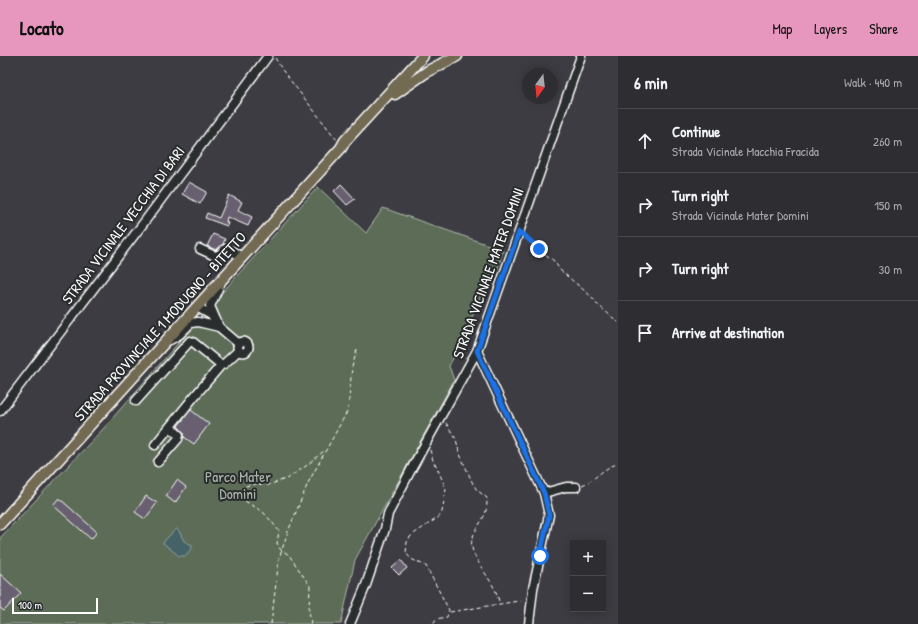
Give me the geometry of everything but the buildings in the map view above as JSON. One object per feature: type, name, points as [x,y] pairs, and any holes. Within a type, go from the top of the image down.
[{"type":"main road","points":[[392,94],[446,58],[457,56]]},
{"type":"main road","points":[[392,94],[417,58]]},
{"type":"main road","name":"STRADA PROVINCIALE 1 MODUGNO - BITETTO","points":[[0,524],[197,308],[341,148],[345,141],[392,94]]},
{"type":"street","name":"STRADA VICINALE VECCHIA DI BARI","points":[[0,411],[142,226],[268,56]]},
{"type":"street","name":"STRADA VICINALE MATER DOMINI","points":[[350,624],[366,585],[388,514],[477,351],[581,56]]},
{"type":"street","points":[[200,249],[215,256],[221,254],[224,249],[234,252],[242,258]]},
{"type":"street","points":[[215,324],[210,309],[210,303],[216,295],[223,278]]},
{"type":"street","points":[[155,445],[222,364],[239,347],[215,324],[210,315],[197,308]]},
{"type":"street","points":[[166,342],[180,334],[191,323],[198,322],[215,324]]},
{"type":"street","points":[[136,401],[190,341],[214,360],[222,364]]},
{"type":"street","points":[[477,351],[544,493],[549,515],[533,589],[529,624]]},
{"type":"street","points":[[158,462],[178,439],[178,435],[170,427]]},
{"type":"street","points":[[544,493],[566,487],[576,487]]},
{"type":"path","points":[[273,56],[287,77],[336,138],[341,148]]},
{"type":"path","points":[[519,232],[553,260],[561,271],[592,297],[618,322]]},
{"type":"path","points":[[270,624],[279,559],[287,534],[308,483],[348,410],[352,367],[357,350]]},
{"type":"path","points":[[441,416],[456,439],[459,452],[473,484],[477,490],[487,498],[486,511],[473,537],[472,548],[495,591],[500,604]]},
{"type":"path","points":[[426,443],[430,449],[434,464],[436,465],[446,489],[444,505],[439,517],[410,537],[407,542],[406,553],[411,559],[426,566],[446,604],[449,612],[447,617],[436,619],[433,624]]},
{"type":"path","points":[[311,624],[309,609],[310,586],[289,555],[282,551],[277,543],[278,531],[272,522],[263,512],[245,501],[242,497],[242,493],[246,486],[252,484],[269,485],[288,478],[326,450]]},
{"type":"path","points":[[576,487],[585,484],[607,467],[618,464]]},
{"type":"path","points":[[449,612],[532,599]]},
{"type":"green space","name":"Parco Mater Domini","points":[[318,187],[366,233],[383,208],[503,250],[498,268],[483,291],[462,341],[449,366],[454,380],[355,560],[341,624],[0,624],[0,538],[103,429],[235,278]]},
{"type":"water","points":[[176,529],[179,531],[184,541],[192,545],[192,548],[185,556],[179,556],[163,543]]},
{"type":"route","points":[[539,249],[519,232],[477,351],[544,493],[549,515],[540,556]]}]
